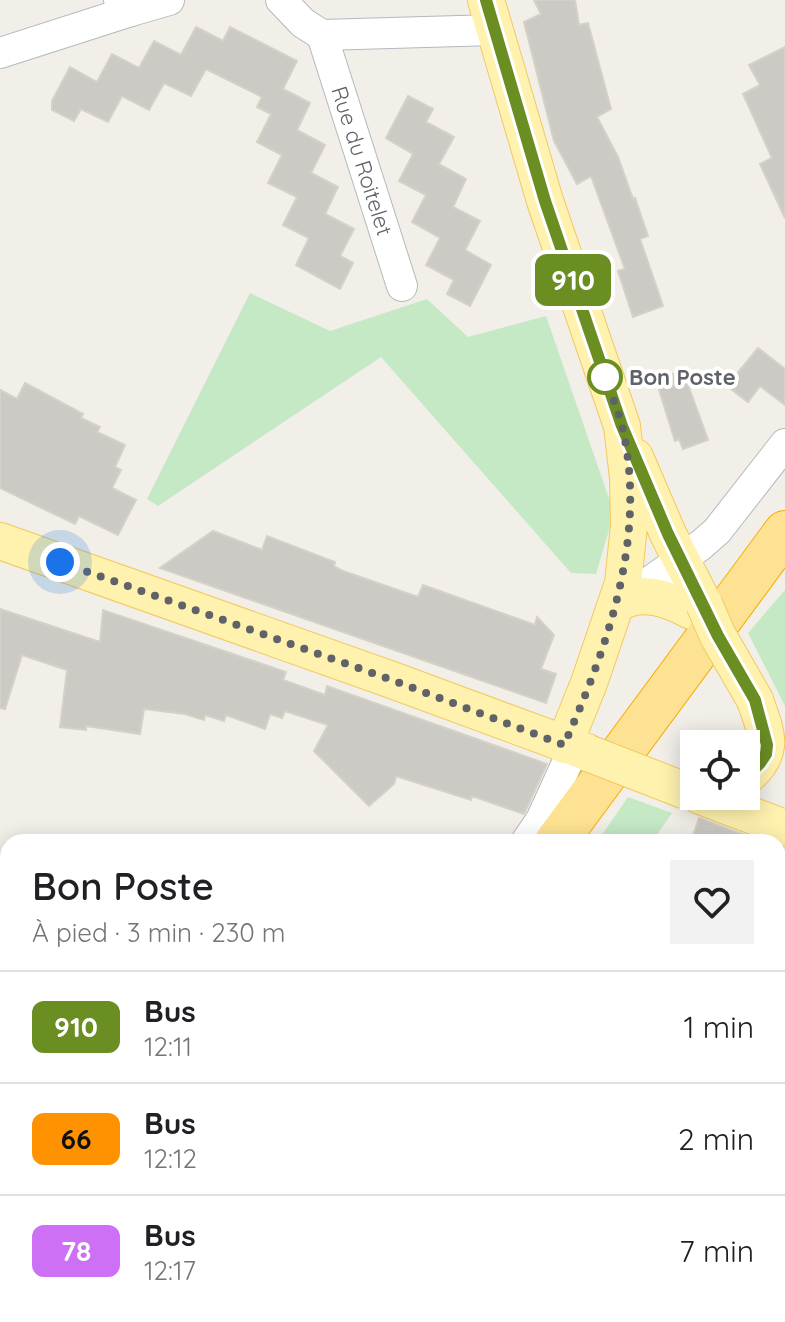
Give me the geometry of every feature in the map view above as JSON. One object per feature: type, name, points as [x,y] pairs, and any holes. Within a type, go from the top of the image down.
[{"type":"highway","points":[[562,834],[785,532]]},
{"type":"highway","points":[[586,834],[785,565]]},
{"type":"main road","points":[[490,15],[545,201],[622,426],[704,617],[785,750]]},
{"type":"main road","points":[[575,749],[622,601],[629,526],[622,426]]},
{"type":"main road","points":[[0,541],[392,680],[680,788]]},
{"type":"main road","points":[[622,601],[641,595],[655,597],[678,603],[704,617]]},
{"type":"main road","points":[[755,700],[767,745],[760,763]]},
{"type":"main road","points":[[738,810],[785,828]]},
{"type":"street","points":[[0,53],[125,5],[169,0]]},
{"type":"street","points":[[281,0],[303,23],[322,35],[490,15]]},
{"type":"street","name":"Rue du Roitelet","points":[[322,35],[402,286]]},
{"type":"street","points":[[622,601],[717,531],[785,444]]},
{"type":"street","points":[[531,834],[575,749]]},
{"type":"green space","points":[[250,293],[330,331],[427,299],[468,337],[546,316],[614,513],[596,574],[571,573],[381,357],[158,506],[147,499]]},
{"type":"green space","points":[[785,590],[785,706],[748,633]]},
{"type":"green space","points":[[628,797],[672,813],[658,834],[603,834]]},
{"type":"building","points":[[534,0],[575,0],[579,25],[588,23],[611,109],[597,117],[635,198],[648,236],[640,239],[663,306],[633,317],[618,271],[625,269],[591,176],[577,184],[554,141],[524,22],[541,14]]},
{"type":"building","points":[[196,27],[223,41],[230,27],[297,61],[283,89],[310,103],[297,130],[325,145],[311,173],[338,187],[325,214],[354,229],[340,256],[353,263],[340,289],[296,265],[309,238],[283,225],[297,197],[268,183],[282,155],[257,142],[271,114],[257,107],[262,97],[206,69],[191,96],[164,83],[149,110],[122,96],[108,122],[81,109],[74,121],[52,110],[52,101],[70,67],[97,82],[112,54],[139,68],[154,41],[181,55]]},
{"type":"building","points":[[785,47],[785,218],[760,164],[772,158],[743,94],[760,85],[749,65]]},
{"type":"building","points":[[408,96],[433,109],[426,122],[454,137],[439,164],[466,179],[453,207],[480,221],[465,250],[491,265],[470,306],[447,294],[454,280],[426,265],[440,238],[412,222],[426,195],[399,181],[413,154],[386,138]]},
{"type":"building","points":[[758,348],[785,369],[785,405],[760,386],[748,402],[727,386]]},
{"type":"building","points":[[683,371],[708,440],[683,449],[679,439],[675,441],[656,380]]},
{"type":"building","points":[[25,383],[83,414],[81,418],[100,427],[97,432],[125,445],[115,467],[121,470],[112,488],[136,500],[118,535],[79,516],[75,524],[0,488],[0,390],[17,399]]},
{"type":"building","points":[[213,531],[262,550],[267,536],[335,562],[334,566],[343,571],[418,597],[423,585],[535,625],[537,617],[554,635],[541,669],[556,674],[546,703],[160,568]]},
{"type":"building","points":[[0,609],[100,642],[103,610],[286,672],[283,680],[325,695],[327,686],[547,764],[524,814],[472,796],[471,800],[396,776],[394,784],[369,806],[314,751],[328,725],[285,711],[282,718],[270,714],[265,729],[226,715],[224,721],[205,715],[204,720],[185,714],[144,709],[140,734],[86,726],[86,730],[60,727],[67,670],[22,655],[5,709],[0,708]]},
{"type":"building","points":[[699,818],[741,834],[694,834]]},
{"type":"bus line","name":"910","points":[[486,0],[545,201],[622,426],[668,534],[718,636],[755,700],[767,745],[760,763]]},
{"type":"place","name":"Bon Poste","points":[[605,377]]},
{"type":"route","points":[[60,562],[564,745],[617,604],[626,563],[628,478],[622,426],[601,368],[605,377]]}]
